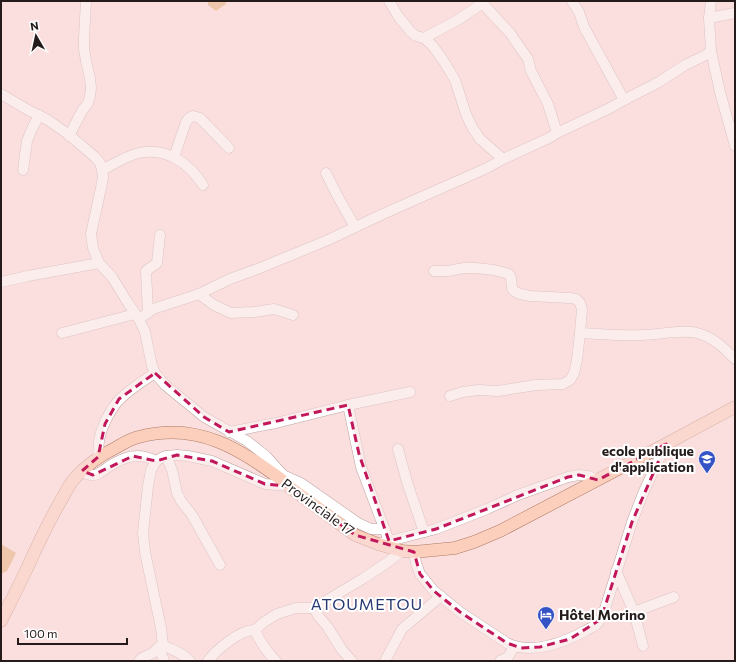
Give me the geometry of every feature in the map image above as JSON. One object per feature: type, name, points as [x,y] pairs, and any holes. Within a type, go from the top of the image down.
[{"type":"main road","name":"Provinciale 17","points":[[1,621],[57,505],[74,479],[98,457],[138,437],[162,433],[180,433],[207,437],[220,442],[240,452],[286,481],[354,535],[408,551],[455,548],[500,531],[735,407]]},
{"type":"street","points":[[69,136],[82,111],[88,103],[90,96],[90,78],[84,48],[86,1]]},
{"type":"street","points":[[389,1],[398,16],[411,32],[416,36],[424,38],[436,50],[455,80],[466,114],[476,133],[480,139],[503,159]]},
{"type":"street","points":[[572,1],[579,12],[584,27],[624,100]]},
{"type":"street","points":[[711,1],[710,51],[735,146]]},
{"type":"street","points":[[424,38],[456,21],[480,5],[485,6],[510,33],[528,59],[531,71],[548,104],[557,133]]},
{"type":"street","points":[[710,18],[735,13]]},
{"type":"street","points":[[62,333],[141,315],[153,309],[199,294],[230,279],[328,240],[487,168],[610,108],[659,82],[710,51]]},
{"type":"street","points":[[1,94],[52,122],[96,158],[100,163],[103,177],[91,234],[93,248],[99,263],[112,277],[141,315]]},
{"type":"street","points":[[23,170],[27,141],[39,115]]},
{"type":"street","points":[[174,157],[186,122],[189,118],[194,116],[200,118],[228,148]]},
{"type":"street","points":[[102,170],[127,157],[139,153],[163,153],[174,157],[187,166],[204,185]]},
{"type":"street","points":[[326,173],[355,227]]},
{"type":"street","points":[[160,235],[157,263],[146,271],[141,315],[155,373],[165,385],[204,417],[246,441],[266,456],[286,481]]},
{"type":"street","points":[[1,282],[99,263]]},
{"type":"street","points":[[434,271],[470,268],[504,272],[509,274],[514,291],[520,294],[576,299],[582,309],[574,373],[570,380],[563,384],[536,385],[498,391],[478,390],[450,396]]},
{"type":"street","points":[[199,294],[214,305],[231,313],[274,309],[293,315]]},
{"type":"street","points":[[580,333],[616,335],[642,335],[679,332],[696,333],[707,336],[720,345],[735,359]]},
{"type":"street","points":[[98,457],[99,441],[105,424],[119,399],[155,373]]},
{"type":"street","points":[[229,432],[276,423],[348,405],[410,392]]},
{"type":"street","points":[[348,405],[361,467],[385,529],[384,543],[436,529],[518,495],[568,477],[579,475],[588,476],[598,480]]},
{"type":"street","points":[[208,661],[213,654],[223,646],[250,629],[255,630],[277,614],[296,608],[314,608],[408,551],[416,563],[420,574],[434,591],[460,612],[514,647],[540,648],[570,639],[595,625],[601,619],[632,522],[644,491],[666,444]]},
{"type":"street","points":[[398,448],[407,482],[424,532]]},
{"type":"street","points":[[82,471],[88,475],[100,473],[121,459],[134,456],[142,456],[156,461]]},
{"type":"street","points":[[164,661],[161,646],[161,628],[145,552],[143,533],[148,486],[151,470],[156,461],[166,456],[188,456],[212,461],[265,484],[272,485],[286,481],[301,483],[358,524],[371,529],[385,529]]},
{"type":"street","points":[[166,456],[172,470],[177,493],[181,501],[192,515],[220,565]]},
{"type":"street","points":[[616,571],[634,612],[643,646]]},
{"type":"street","points":[[385,661],[402,629],[441,596]]},
{"type":"street","points":[[634,612],[674,597]]},
{"type":"street","points":[[314,608],[318,617],[352,661]]},
{"type":"street","points":[[255,630],[259,639],[276,661]]},
{"type":"street","points":[[139,661],[153,653],[161,646]]},
{"type":"street","points":[[161,646],[180,653],[190,661]]},
{"type":"street","points":[[506,660],[514,647]]},
{"type":"highlighted area","points":[[155,373],[204,417],[229,432],[348,405],[359,454],[389,541],[436,529],[568,477],[579,475],[598,480],[666,444],[632,522],[601,619],[570,639],[540,647],[521,648],[507,643],[460,612],[434,591],[420,574],[414,552],[355,535],[288,486],[265,484],[212,461],[177,455],[156,461],[133,456],[93,475],[82,471],[98,457],[105,424],[119,399]]},
{"type":"shaded area","points":[[208,1],[226,1],[226,4],[216,11],[208,5]]},
{"type":"shaded area","points":[[1,544],[16,553],[7,571],[1,574]]},
{"type":"place","name":"ecole publique d'application","points":[[707,474]]},
{"type":"place","name":"Hôtel Morino","points":[[546,630]]},
{"type":"district","name":"ATOUMETOU","points":[[367,604]]}]
